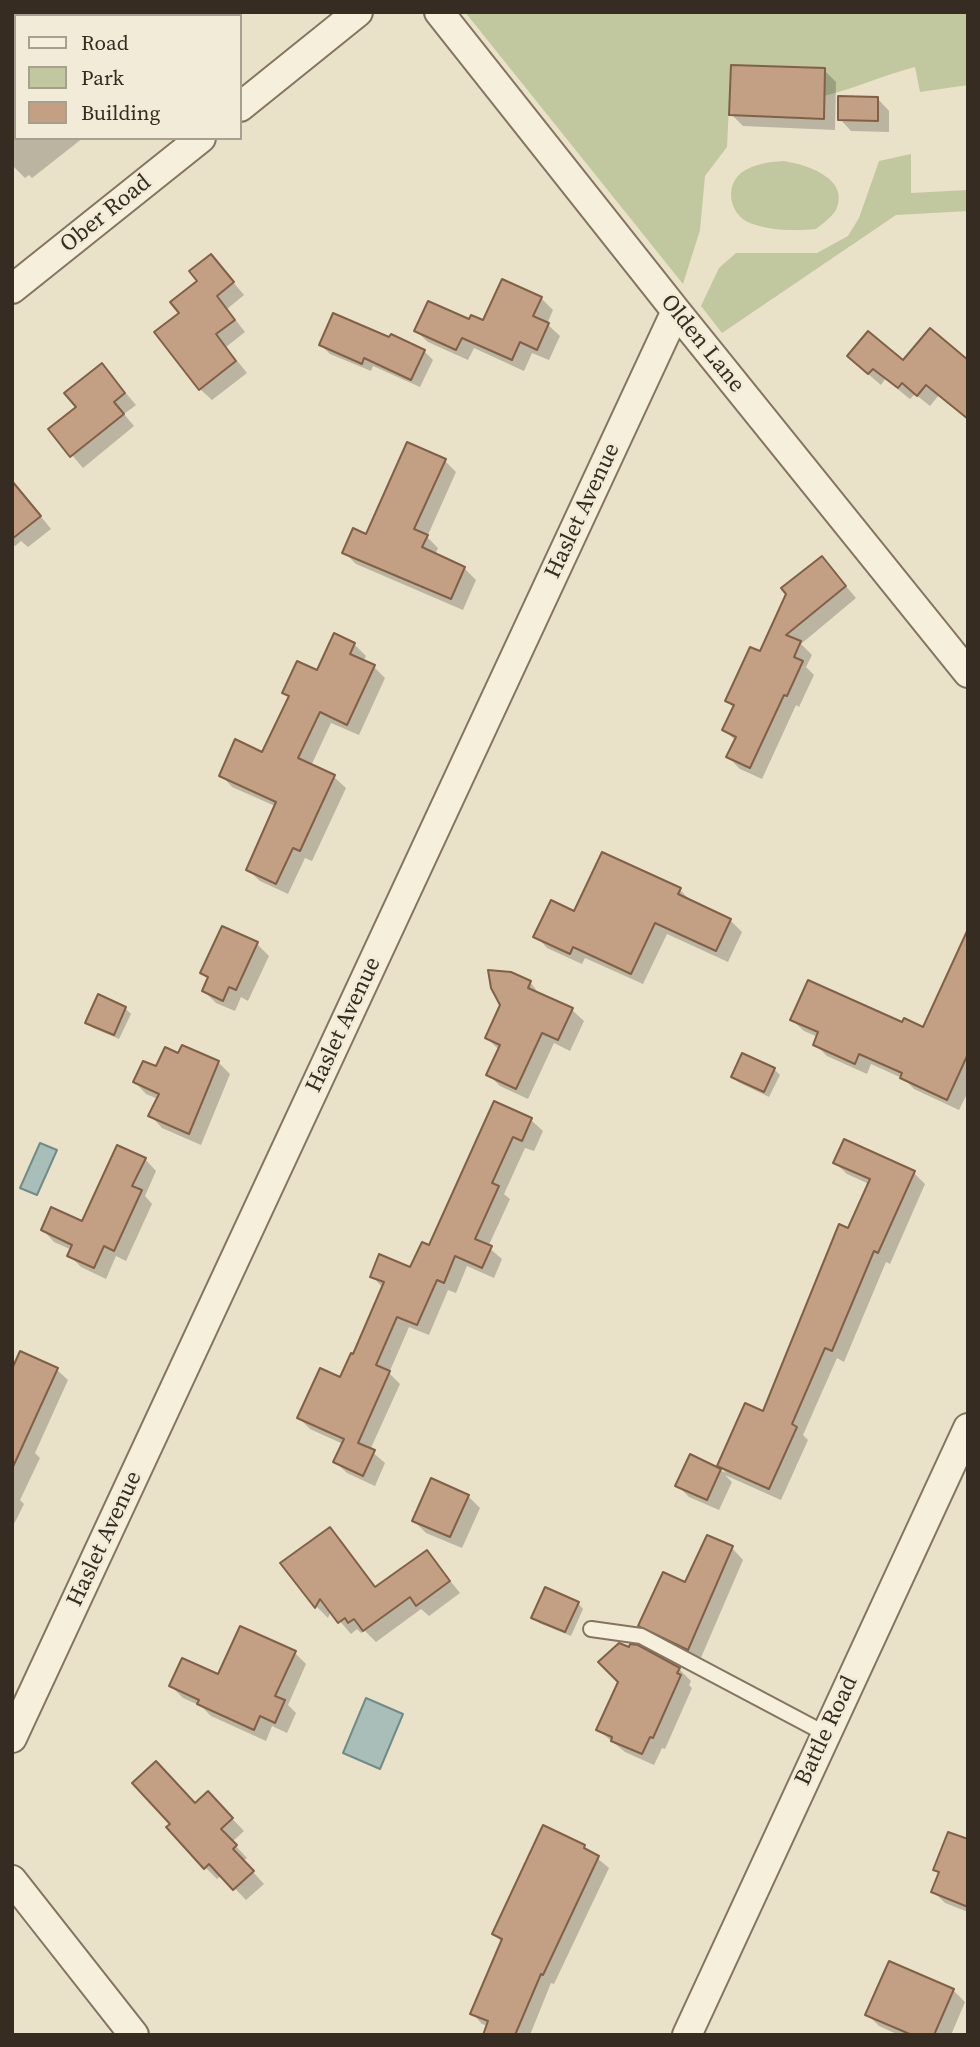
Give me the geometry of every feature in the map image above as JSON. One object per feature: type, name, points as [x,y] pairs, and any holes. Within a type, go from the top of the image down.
[{"type":"street","points":[[242,105],[358,12]]},
{"type":"street","name":"Olden Lane","points":[[439,12],[676,312],[968,673]]},
{"type":"street","name":"Ober Road","points":[[12,289],[198,140]]},
{"type":"street","name":"Haslet Avenue","points":[[12,1738],[676,312]]},
{"type":"street","name":"Battle Road","points":[[687,2035],[968,1428]]},
{"type":"street","points":[[12,1880],[134,2035]]},
{"type":"lane","points":[[591,1629],[641,1636],[826,1734]]},
{"type":"green space","points":[[465,12],[968,12],[968,85],[920,92],[915,67],[824,96],[825,68],[731,65],[727,147],[705,176],[700,230],[683,284]]},
{"type":"green space","points":[[911,154],[911,193],[968,190],[968,211],[896,215],[722,333],[701,306],[719,268],[736,253],[817,253],[848,236],[859,218],[879,161]]},
{"type":"green space","points":[[783,161],[813,169],[832,181],[837,189],[839,199],[836,210],[816,229],[783,230],[758,226],[743,219],[734,207],[732,186],[741,173],[756,166]]},
{"type":"water","points":[[40,1143],[57,1150],[37,1195],[20,1188]]},
{"type":"water","points":[[366,1698],[403,1714],[380,1769],[343,1753]]},
{"type":"building","points":[[731,65],[825,68],[824,119],[729,115]]},
{"type":"building","points":[[838,96],[878,97],[878,121],[838,120]]},
{"type":"building","points":[[211,254],[234,282],[217,296],[235,320],[216,334],[236,361],[199,390],[154,332],[179,313],[170,302],[197,281],[189,271]]},
{"type":"building","points":[[502,279],[542,297],[533,316],[549,323],[537,350],[520,342],[512,360],[462,338],[456,350],[414,331],[428,301],[469,319],[471,315],[483,320]]},
{"type":"building","points":[[333,313],[389,337],[391,334],[425,350],[411,380],[364,358],[362,364],[319,345]]},
{"type":"building","points":[[930,328],[968,360],[968,419],[926,385],[917,396],[902,383],[898,388],[873,369],[868,374],[847,356],[868,331],[903,360]]},
{"type":"building","points":[[102,363],[125,393],[114,402],[124,414],[70,457],[48,429],[76,407],[64,393]]},
{"type":"building","points":[[407,442],[446,459],[414,529],[428,535],[422,547],[465,567],[451,599],[342,553],[353,528],[366,534]]},
{"type":"building","points":[[12,481],[41,516],[12,539]]},
{"type":"building","points":[[822,556],[846,586],[786,635],[801,641],[794,657],[803,661],[750,768],[726,757],[736,737],[722,730],[734,705],[725,701],[750,647],[760,651],[786,594],[781,588]]},
{"type":"building","points":[[334,633],[355,643],[350,654],[375,665],[347,725],[320,712],[298,758],[335,775],[300,851],[293,848],[276,884],[246,870],[276,802],[219,776],[235,739],[262,752],[289,696],[282,693],[297,661],[317,670]]},
{"type":"building","points":[[602,852],[681,888],[678,894],[731,919],[716,951],[655,923],[631,974],[573,947],[570,954],[533,937],[551,900],[574,911]]},
{"type":"building","points":[[222,926],[258,942],[236,990],[229,987],[223,1001],[202,991],[208,977],[200,973]]},
{"type":"building","points":[[968,929],[968,1054],[947,1100],[900,1078],[902,1073],[859,1054],[855,1064],[813,1045],[818,1032],[790,1020],[808,980],[902,1022],[904,1018],[923,1027]]},
{"type":"building","points":[[488,970],[511,972],[531,981],[528,988],[573,1008],[558,1040],[542,1033],[516,1089],[486,1075],[500,1045],[485,1038],[500,1005],[491,988]]},
{"type":"building","points":[[98,994],[126,1007],[114,1035],[85,1023]]},
{"type":"building","points":[[182,1045],[219,1061],[189,1134],[148,1116],[159,1094],[133,1082],[143,1061],[156,1066],[165,1047],[178,1053]]},
{"type":"building","points":[[742,1053],[775,1068],[764,1092],[731,1077]]},
{"type":"building","points":[[494,1101],[532,1118],[522,1141],[513,1137],[492,1183],[499,1186],[475,1239],[492,1246],[482,1268],[455,1256],[444,1283],[437,1280],[417,1325],[397,1317],[376,1365],[390,1371],[358,1443],[375,1450],[363,1476],[333,1462],[344,1439],[297,1418],[320,1368],[340,1377],[351,1353],[353,1354],[384,1282],[370,1277],[379,1254],[410,1267],[422,1242],[429,1245]]},
{"type":"building","points":[[844,1139],[915,1171],[878,1253],[874,1251],[832,1351],[825,1348],[792,1424],[797,1427],[769,1489],[717,1466],[745,1403],[763,1411],[839,1224],[848,1228],[870,1179],[833,1163]]},
{"type":"building","points":[[117,1145],[146,1158],[132,1186],[142,1190],[114,1251],[104,1246],[94,1268],[67,1256],[72,1245],[41,1230],[51,1207],[82,1221]]},
{"type":"building","points":[[20,1351],[58,1368],[12,1469],[12,1369]]},
{"type":"building","points":[[690,1454],[721,1469],[707,1500],[675,1486]]},
{"type":"building","points":[[431,1478],[469,1495],[450,1537],[412,1521]]},
{"type":"building","points":[[330,1527],[375,1587],[427,1550],[450,1581],[416,1606],[410,1597],[363,1631],[354,1619],[348,1623],[345,1618],[338,1623],[320,1599],[315,1608],[280,1563]]},
{"type":"building","points":[[707,1535],[733,1546],[688,1650],[638,1626],[663,1572],[685,1582]]},
{"type":"building","points":[[545,1587],[579,1602],[565,1632],[531,1618]]},
{"type":"building","points":[[240,1626],[296,1651],[275,1696],[285,1700],[275,1723],[260,1716],[254,1730],[197,1704],[199,1700],[169,1686],[182,1658],[218,1674]]},
{"type":"building","points":[[619,1643],[629,1647],[630,1644],[638,1645],[680,1668],[677,1673],[681,1675],[653,1738],[650,1737],[642,1754],[611,1741],[612,1737],[596,1730],[618,1682],[598,1662]]},
{"type":"building","points":[[156,1761],[195,1803],[208,1791],[233,1818],[221,1829],[237,1845],[233,1849],[254,1871],[233,1890],[209,1864],[204,1869],[166,1827],[170,1824],[132,1783]]},
{"type":"building","points":[[543,1825],[585,1845],[584,1848],[599,1856],[543,1975],[541,1974],[515,2035],[483,2035],[488,2021],[470,2014],[502,1939],[492,1934]]},
{"type":"building","points":[[948,1832],[968,1839],[968,1907],[931,1892],[939,1872],[933,1870]]},
{"type":"building","points":[[889,1961],[954,1989],[934,2035],[912,2035],[865,2015]]}]
